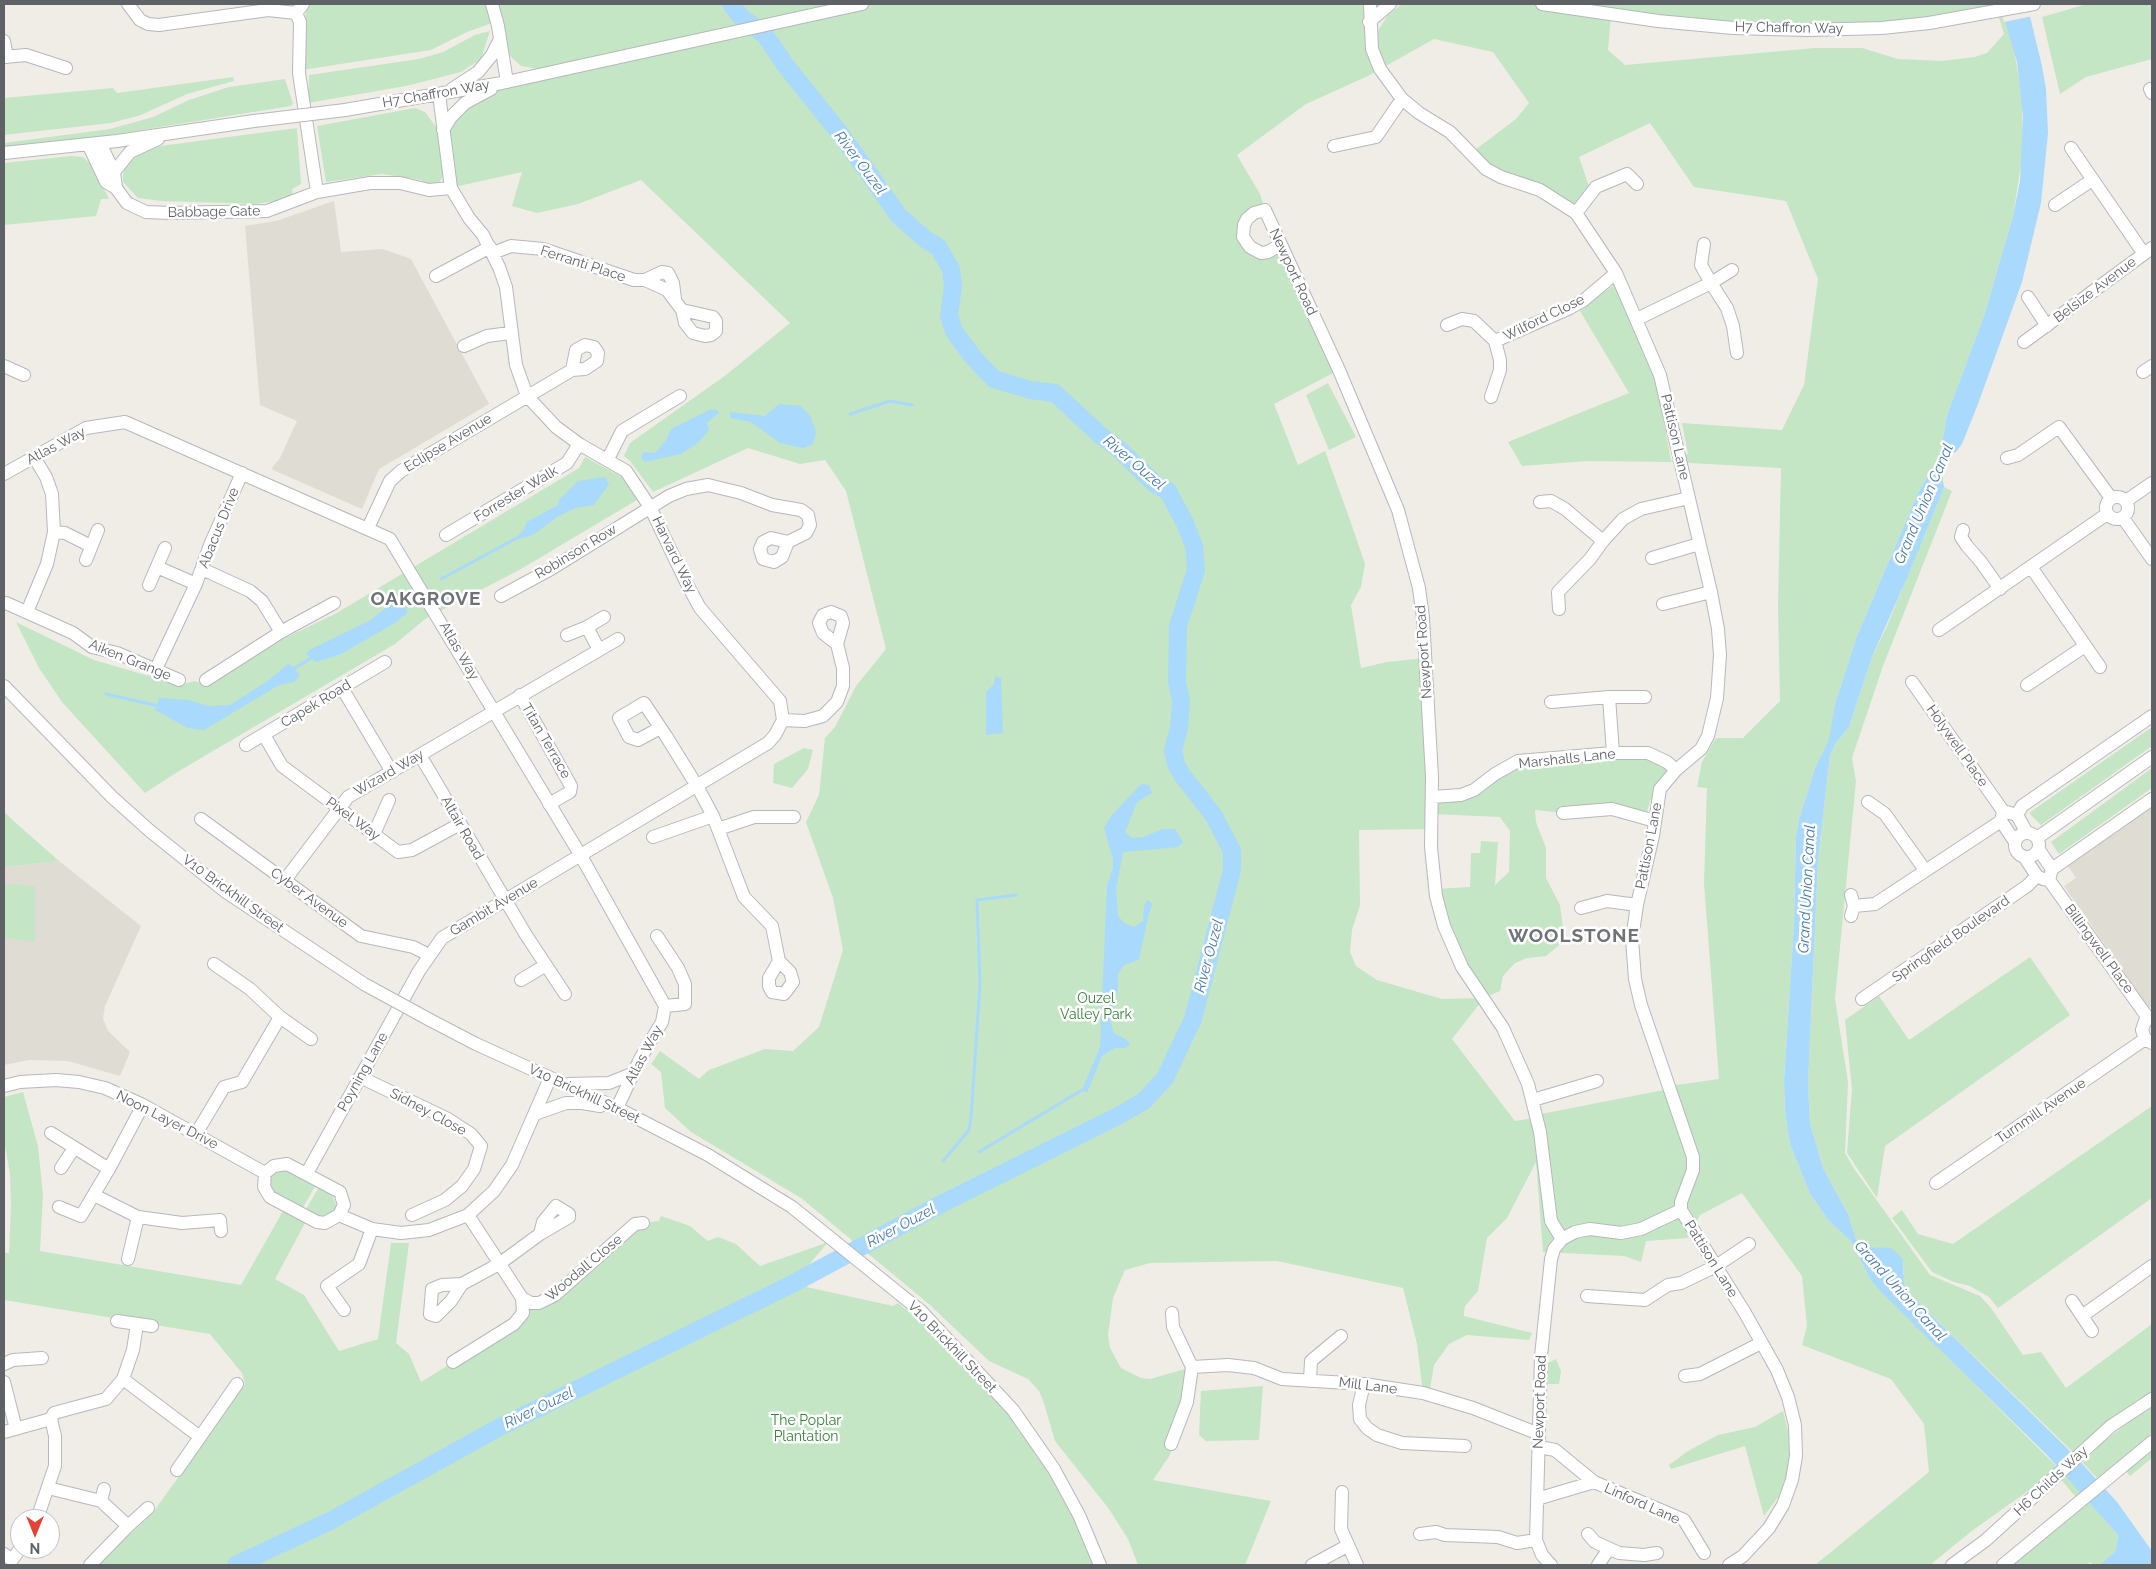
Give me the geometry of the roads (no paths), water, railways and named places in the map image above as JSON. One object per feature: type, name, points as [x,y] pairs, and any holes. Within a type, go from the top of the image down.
[{"type":"street","points":[[128,4],[140,20],[148,24],[159,25],[268,10],[300,8],[298,57],[317,192]]},
{"type":"street","points":[[443,130],[450,117],[465,103],[504,82],[500,39],[492,4]]},
{"type":"street","name":"H7 Chaffron Way","points":[[4,153],[169,134],[345,110],[440,94],[655,50],[862,4]]},
{"type":"street","name":"Pattison Lane","points":[[1370,4],[1369,22],[1372,49],[1380,69],[1402,98],[1418,113],[1450,132],[1486,169],[1506,179],[1540,190],[1576,213],[1616,274],[1637,318],[1660,375],[1711,592],[1719,646],[1717,698],[1708,736],[1701,749],[1676,770],[1660,789],[1632,939],[1635,979],[1641,1005],[1693,1157],[1693,1170],[1681,1202],[1681,1210],[1746,1313],[1788,1397],[1795,1425],[1796,1456],[1792,1480],[1779,1513],[1769,1528],[1743,1556],[1728,1565]]},
{"type":"street","points":[[1369,22],[1390,4]]},
{"type":"street","name":"H7 Chaffron Way","points":[[1542,4],[1629,18],[1733,28],[1807,30],[1882,28],[1977,15],[2034,4]]},
{"type":"street","points":[[451,188],[440,94],[463,84],[478,72],[492,55],[500,39]]},
{"type":"street","points":[[4,41],[5,57],[26,55],[70,69]]},
{"type":"street","points":[[1334,146],[1376,137],[1402,98]]},
{"type":"street","points":[[114,172],[130,152],[169,134]]},
{"type":"street","points":[[94,144],[114,172],[116,188]]},
{"type":"street","name":"Babbage Gate","points":[[94,144],[106,182],[116,188],[127,203],[146,212],[267,211],[317,192],[341,186],[370,183],[400,182],[428,190],[451,188]]},
{"type":"street","name":"Belsize Avenue","points":[[2024,342],[2047,326],[2074,303],[2148,251],[2092,180],[2071,148]]},
{"type":"street","points":[[1576,213],[1596,187],[1626,170],[1637,184]]},
{"type":"street","points":[[2055,205],[2092,180]]},
{"type":"street","name":"Harvard Way","points":[[451,188],[491,250],[506,287],[510,333],[516,365],[528,396],[556,427],[579,444],[626,471],[650,507],[700,608],[780,701],[783,720]]},
{"type":"street","name":"Newport Road","points":[[1280,245],[1275,250],[1261,253],[1250,248],[1245,242],[1243,230],[1247,218],[1254,213],[1265,210],[1339,370],[1390,489],[1410,553],[1419,588],[1423,618],[1432,797],[1431,847],[1435,889],[1444,926],[1462,967],[1503,1028],[1533,1100],[1540,1132],[1550,1222],[1562,1239],[1554,1249],[1551,1260],[1541,1356],[1536,1540]]},
{"type":"street","points":[[1704,244],[1701,265],[1727,308],[1733,326],[1737,353]]},
{"type":"street","name":"Ferranti Place","points":[[436,276],[491,250],[511,246],[543,249],[590,264],[607,272],[634,280],[645,280],[667,290],[678,305]]},
{"type":"street","points":[[1637,318],[1711,283],[1732,270]]},
{"type":"street","name":"Wilford Close","points":[[1495,341],[1570,308],[1584,300],[1616,274]]},
{"type":"street","name":"Belsize Avenue","points":[[2028,297],[2047,326]]},
{"type":"street","name":"Wilford Close","points":[[1447,325],[1462,319],[1474,322],[1495,341],[1500,360],[1500,370],[1491,397]]},
{"type":"street","points":[[464,346],[486,336],[510,333]]},
{"type":"street","points":[[4,366],[24,375]]},
{"type":"street","name":"Eclipse Avenue","points":[[368,528],[390,481],[400,471],[572,370]]},
{"type":"street","points":[[608,459],[622,431],[680,396]]},
{"type":"street","name":"Atlas Way","points":[[4,474],[86,428],[125,422],[390,539],[581,856],[665,1006],[662,1022],[617,1108]]},
{"type":"street","points":[[2007,458],[2018,455],[2063,424],[2111,498]]},
{"type":"street","name":"Forrester Walk","points":[[446,535],[567,463],[579,444]]},
{"type":"street","points":[[27,612],[47,564],[54,532],[52,494],[46,477],[34,457]]},
{"type":"street","name":"Abacus Drive","points":[[155,671],[196,584],[210,545],[242,473]]},
{"type":"street","points":[[2126,501],[2152,483]]},
{"type":"street","name":"Robinson Row","points":[[501,596],[551,569],[669,496],[686,489],[708,485],[772,506],[801,510],[808,515],[810,525],[806,533],[788,542]]},
{"type":"street","points":[[2120,497],[2126,501],[2128,512],[2123,518],[2116,520],[2107,514],[2106,504],[2111,498],[2120,497]]},
{"type":"street","points":[[1559,609],[1558,592],[1590,559],[1603,540],[1622,519],[1641,509],[1689,498]]},
{"type":"street","points":[[1540,502],[1551,501],[1566,509],[1603,540]]},
{"type":"street","points":[[1939,630],[2107,514]]},
{"type":"street","points":[[2123,518],[2152,559]]},
{"type":"street","points":[[86,560],[98,530]]},
{"type":"street","points":[[1962,530],[1961,537],[2000,588]]},
{"type":"street","points":[[54,532],[65,533],[91,546]]},
{"type":"street","points":[[1652,558],[1699,544]]},
{"type":"street","points":[[149,585],[165,548]]},
{"type":"street","name":"Abacus Drive","points":[[157,566],[196,584]]},
{"type":"street","points":[[2031,567],[2100,667]]},
{"type":"street","points":[[202,569],[250,591],[262,601],[281,632]]},
{"type":"street","points":[[1663,604],[1711,592]]},
{"type":"street","points":[[206,680],[281,632],[334,602]]},
{"type":"street","name":"Aiken Grange","points":[[6,603],[73,633],[92,647],[117,654],[179,680]]},
{"type":"street","points":[[567,635],[587,627],[604,617]]},
{"type":"street","points":[[587,627],[599,650]]},
{"type":"street","name":"Wizard Way","points":[[285,880],[348,796],[618,639]]},
{"type":"street","points":[[581,856],[768,744],[783,720],[805,721],[823,716],[836,702],[843,686],[843,668],[838,644]]},
{"type":"street","points":[[2028,685],[2085,646]]},
{"type":"street","name":"Capek Road","points":[[246,745],[385,662]]},
{"type":"street","name":"Holywell Place","points":[[1912,682],[2002,816],[2015,842],[2017,852],[2046,875]]},
{"type":"street","name":"V10 Brickhill Street","points":[[4,686],[112,797],[186,860],[263,917],[364,984],[430,1020],[617,1108],[708,1155],[792,1206],[922,1312],[977,1369],[1013,1410],[1054,1469],[1100,1565]]},
{"type":"street","points":[[342,688],[392,772]]},
{"type":"street","name":"Titan Terrace","points":[[520,695],[572,786],[570,792],[549,804]]},
{"type":"street","points":[[1551,702],[1609,697],[1645,697]]},
{"type":"street","points":[[1609,697],[1613,754]]},
{"type":"street","points":[[2017,815],[2022,806],[2152,716]]},
{"type":"street","points":[[660,728],[697,786],[712,816],[744,897],[772,926],[779,961]]},
{"type":"street","name":"Pixel Way","points":[[264,735],[282,766],[398,852],[412,850],[460,824]]},
{"type":"street","name":"Marshalls Lane","points":[[1432,797],[1461,795],[1474,790],[1495,774],[1518,761],[1648,753],[1666,762],[1676,770]]},
{"type":"street","name":"Altair Road","points":[[420,755],[506,900],[565,994]]},
{"type":"street","points":[[2025,858],[2032,857],[2034,840],[2152,757]]},
{"type":"street","name":"Springfield Boulevard","points":[[1862,999],[2046,875],[2152,799]]},
{"type":"street","points":[[374,834],[389,800]]},
{"type":"street","points":[[1868,802],[1885,814],[1924,870]]},
{"type":"street","points":[[1563,812],[1612,809],[1655,821]]},
{"type":"street","points":[[1852,906],[1875,904],[2002,816],[2017,815]]},
{"type":"street","points":[[2017,815],[2034,840],[2046,875]]},
{"type":"street","points":[[653,836],[712,816]]},
{"type":"street","points":[[718,830],[754,818],[794,817]]},
{"type":"street","name":"Cyber Avenue","points":[[200,819],[361,936],[413,947],[429,955]]},
{"type":"street","points":[[2015,842],[2018,836],[2034,840]]},
{"type":"street","name":"Gambit Avenue","points":[[419,971],[442,938],[581,856]]},
{"type":"street","name":"Billingwell Place","points":[[2046,875],[2150,1017]]},
{"type":"street","points":[[1581,908],[1607,902],[1637,905]]},
{"type":"street","points":[[657,936],[685,984],[686,1004],[665,1006]]},
{"type":"street","points":[[214,964],[250,989],[280,1017],[311,1039]]},
{"type":"street","points":[[522,980],[546,965]]},
{"type":"street","name":"Poyning Lane","points":[[306,1173],[419,971]]},
{"type":"street","points":[[196,1134],[224,1087],[242,1082],[280,1017]]},
{"type":"street","points":[[2148,1041],[2142,1030],[2150,1017]]},
{"type":"street","name":"Turnmill Avenue","points":[[1936,1183],[2148,1041]]},
{"type":"street","points":[[564,1084],[609,1083],[634,1073]]},
{"type":"street","name":"Sidney Close","points":[[360,1077],[448,1119],[471,1134],[480,1146],[474,1169],[462,1186],[445,1200],[412,1215]]},
{"type":"street","points":[[339,1215],[372,1229],[386,1232],[412,1233],[446,1225],[468,1215],[502,1181],[512,1165],[550,1078]]},
{"type":"street","name":"Noon Layer Drive","points":[[4,1086],[33,1081],[79,1082],[105,1088],[143,1105],[265,1173]]},
{"type":"street","points":[[1533,1100],[1597,1081]]},
{"type":"street","points":[[535,1114],[566,1103],[582,1103],[617,1108]]},
{"type":"street","points":[[59,1207],[81,1216],[109,1169],[143,1105]]},
{"type":"street","points":[[51,1134],[109,1169]]},
{"type":"street","points":[[61,1168],[74,1148]]},
{"type":"street","points":[[286,1164],[340,1192],[344,1204],[339,1215],[326,1223],[317,1222],[274,1201],[264,1187],[265,1173],[274,1166],[286,1164]]},
{"type":"street","points":[[94,1195],[138,1217],[182,1224],[220,1220]]},
{"type":"street","points":[[1562,1239],[1576,1232],[1590,1229],[1621,1233],[1641,1229],[1681,1210]]},
{"type":"street","points":[[452,1362],[514,1324],[523,1313],[522,1298],[468,1215]]},
{"type":"street","points":[[128,1259],[138,1217]]},
{"type":"street","name":"Woodall Close","points":[[522,1298],[531,1303],[548,1300],[635,1224],[643,1223]]},
{"type":"street","points":[[344,1310],[323,1281],[359,1264],[372,1229]]},
{"type":"street","points":[[462,1284],[499,1264],[540,1234]]},
{"type":"street","points":[[1587,1296],[1645,1300],[1668,1285],[1681,1283],[1716,1266],[1749,1244]]},
{"type":"street","points":[[2082,1316],[2152,1266]]},
{"type":"street","points":[[2072,1301],[2092,1331]]},
{"type":"street","points":[[1172,1313],[1173,1326],[1192,1367],[1187,1402],[1172,1444]]},
{"type":"street","points":[[117,1321],[152,1326]]},
{"type":"street","points":[[41,1509],[55,1466],[55,1436],[51,1419],[54,1413],[106,1399],[123,1379],[132,1350],[137,1324]]},
{"type":"street","points":[[1310,1380],[1311,1361],[1341,1336]]},
{"type":"street","points":[[1685,1376],[1700,1374],[1761,1343]]},
{"type":"street","points":[[4,1364],[13,1360],[42,1358]]},
{"type":"street","name":"Mill Lane","points":[[1192,1367],[1228,1365],[1254,1368],[1282,1379],[1364,1384],[1429,1395],[1539,1434]]},
{"type":"street","points":[[123,1379],[200,1437]]},
{"type":"street","points":[[4,1382],[10,1430],[51,1419]]},
{"type":"street","points":[[177,1470],[237,1384]]},
{"type":"street","points":[[1364,1384],[1359,1405],[1360,1419],[1367,1428],[1377,1435],[1402,1443],[1466,1446]]},
{"type":"street","name":"H6 Childs Way","points":[[1952,1565],[1986,1540],[2041,1492],[2111,1426],[2152,1399]]},
{"type":"street","points":[[2003,1565],[2152,1442]]},
{"type":"street","name":"Linford Lane","points":[[1539,1447],[1555,1450],[1594,1482],[1684,1520],[1704,1553]]},
{"type":"street","name":"Linford Lane","points":[[1537,1499],[1594,1482]]},
{"type":"street","points":[[48,1488],[103,1495],[128,1526]]},
{"type":"street","points":[[1342,1492],[1340,1530],[1357,1565]]},
{"type":"street","points":[[90,1565],[148,1508]]},
{"type":"street","points":[[1420,1534],[1436,1532],[1445,1535],[1498,1537],[1517,1544],[1536,1540],[1542,1555],[1551,1565]]},
{"type":"street","points":[[1588,1534],[1608,1550],[1631,1554],[1657,1553]]},
{"type":"street","points":[[1312,1565],[1347,1546]]},
{"type":"street","points":[[1598,1565],[1608,1550]]},
{"type":"water","name":"Grand Union Canal","points":[[2000,4],[2027,4],[2042,66],[2046,89],[2048,133],[2041,203],[2022,282],[1978,404],[1962,444],[1956,452],[1949,455],[1941,470],[1944,487],[1872,657],[1849,727],[1835,744],[1830,755],[1818,860],[1808,1084],[1810,1123],[1823,1168],[1848,1214],[1856,1239],[1862,1247],[1891,1248],[1899,1255],[1903,1260],[1904,1284],[1913,1297],[2077,1458],[2117,1502],[2152,1551],[2152,1565],[2100,1565],[2116,1550],[2118,1535],[2047,1455],[1870,1279],[1851,1241],[1829,1221],[1810,1194],[1790,1144],[1785,1111],[1784,1080],[1794,923],[1796,836],[1799,819],[1815,768],[1829,740],[1835,704],[1857,636],[1918,493],[1940,455],[1947,415],[1984,316],[2013,216],[2020,181],[2023,117],[2017,62]]},
{"type":"water","points":[[779,404],[801,406],[810,416],[816,432],[813,444],[803,448],[780,443],[751,422],[730,418],[730,412],[765,416]]},
{"type":"water","points":[[711,409],[717,410],[719,413],[707,423],[709,430],[699,442],[681,454],[644,462],[641,456],[644,452],[655,453],[666,440],[671,429]]},
{"type":"water","points":[[605,477],[609,484],[594,505],[576,508],[557,517],[533,535],[512,541],[522,532],[527,522],[558,505],[559,500],[578,481]]},
{"type":"water","points":[[401,601],[408,612],[395,623],[341,654],[316,662],[306,654],[311,649],[369,621],[394,602]]},
{"type":"water","points":[[289,663],[300,675],[294,682],[279,685],[204,730],[188,728],[155,710],[159,698],[189,700],[208,706],[230,705],[269,680]]},
{"type":"water","points":[[995,676],[1001,678],[1003,733],[986,735],[986,692],[994,684]]},
{"type":"water","points":[[1141,784],[1149,785],[1152,793],[1137,802],[1125,832],[1132,838],[1143,837],[1163,829],[1175,829],[1183,842],[1178,847],[1123,852],[1116,890],[1118,916],[1124,923],[1134,927],[1143,921],[1144,906],[1147,900],[1153,904],[1149,913],[1139,959],[1123,966],[1118,974],[1118,990],[1110,1021],[1114,1033],[1127,1040],[1130,1045],[1125,1048],[1115,1048],[1102,1056],[1087,1093],[1082,1090],[1100,1047],[1107,886],[1113,868],[1113,859],[1104,828],[1111,816]]},
{"type":"waterway","name":"River Ouzel","points":[[236,1565],[330,1521],[498,1428],[792,1284],[941,1204],[1116,1117],[1144,1101],[1165,1078],[1193,1019],[1232,870],[1232,851],[1214,816],[1182,775],[1176,764],[1173,750],[1179,728],[1181,701],[1177,682],[1178,626],[1196,570],[1194,546],[1185,523],[1168,491],[1155,484],[1119,449],[1100,435],[1055,393],[1030,390],[994,379],[972,356],[954,331],[949,316],[953,286],[951,269],[938,247],[925,239],[899,216],[839,132],[786,66],[765,35],[741,17],[731,4]]},
{"type":"waterway","points":[[850,414],[890,401],[912,405]]},
{"type":"waterway","points":[[441,579],[515,539]]},
{"type":"waterway","points":[[400,606],[410,600]]},
{"type":"waterway","points":[[293,669],[313,657]]},
{"type":"waterway","points":[[106,694],[159,706]]},
{"type":"waterway","points":[[943,1161],[969,1130],[971,1118],[980,984],[977,900],[1016,895]]},
{"type":"waterway","points":[[979,1152],[1082,1090]]},
{"type":"district","name":"OAKGROVE","points":[[426,599]]},
{"type":"district","name":"WOOLSTONE","points":[[1574,936]]},
{"type":"park label","name":"Ouzel Valley Park","points":[[1096,1008]]},
{"type":"park label","name":"The Poplar Plantation","points":[[806,1429]]}]
